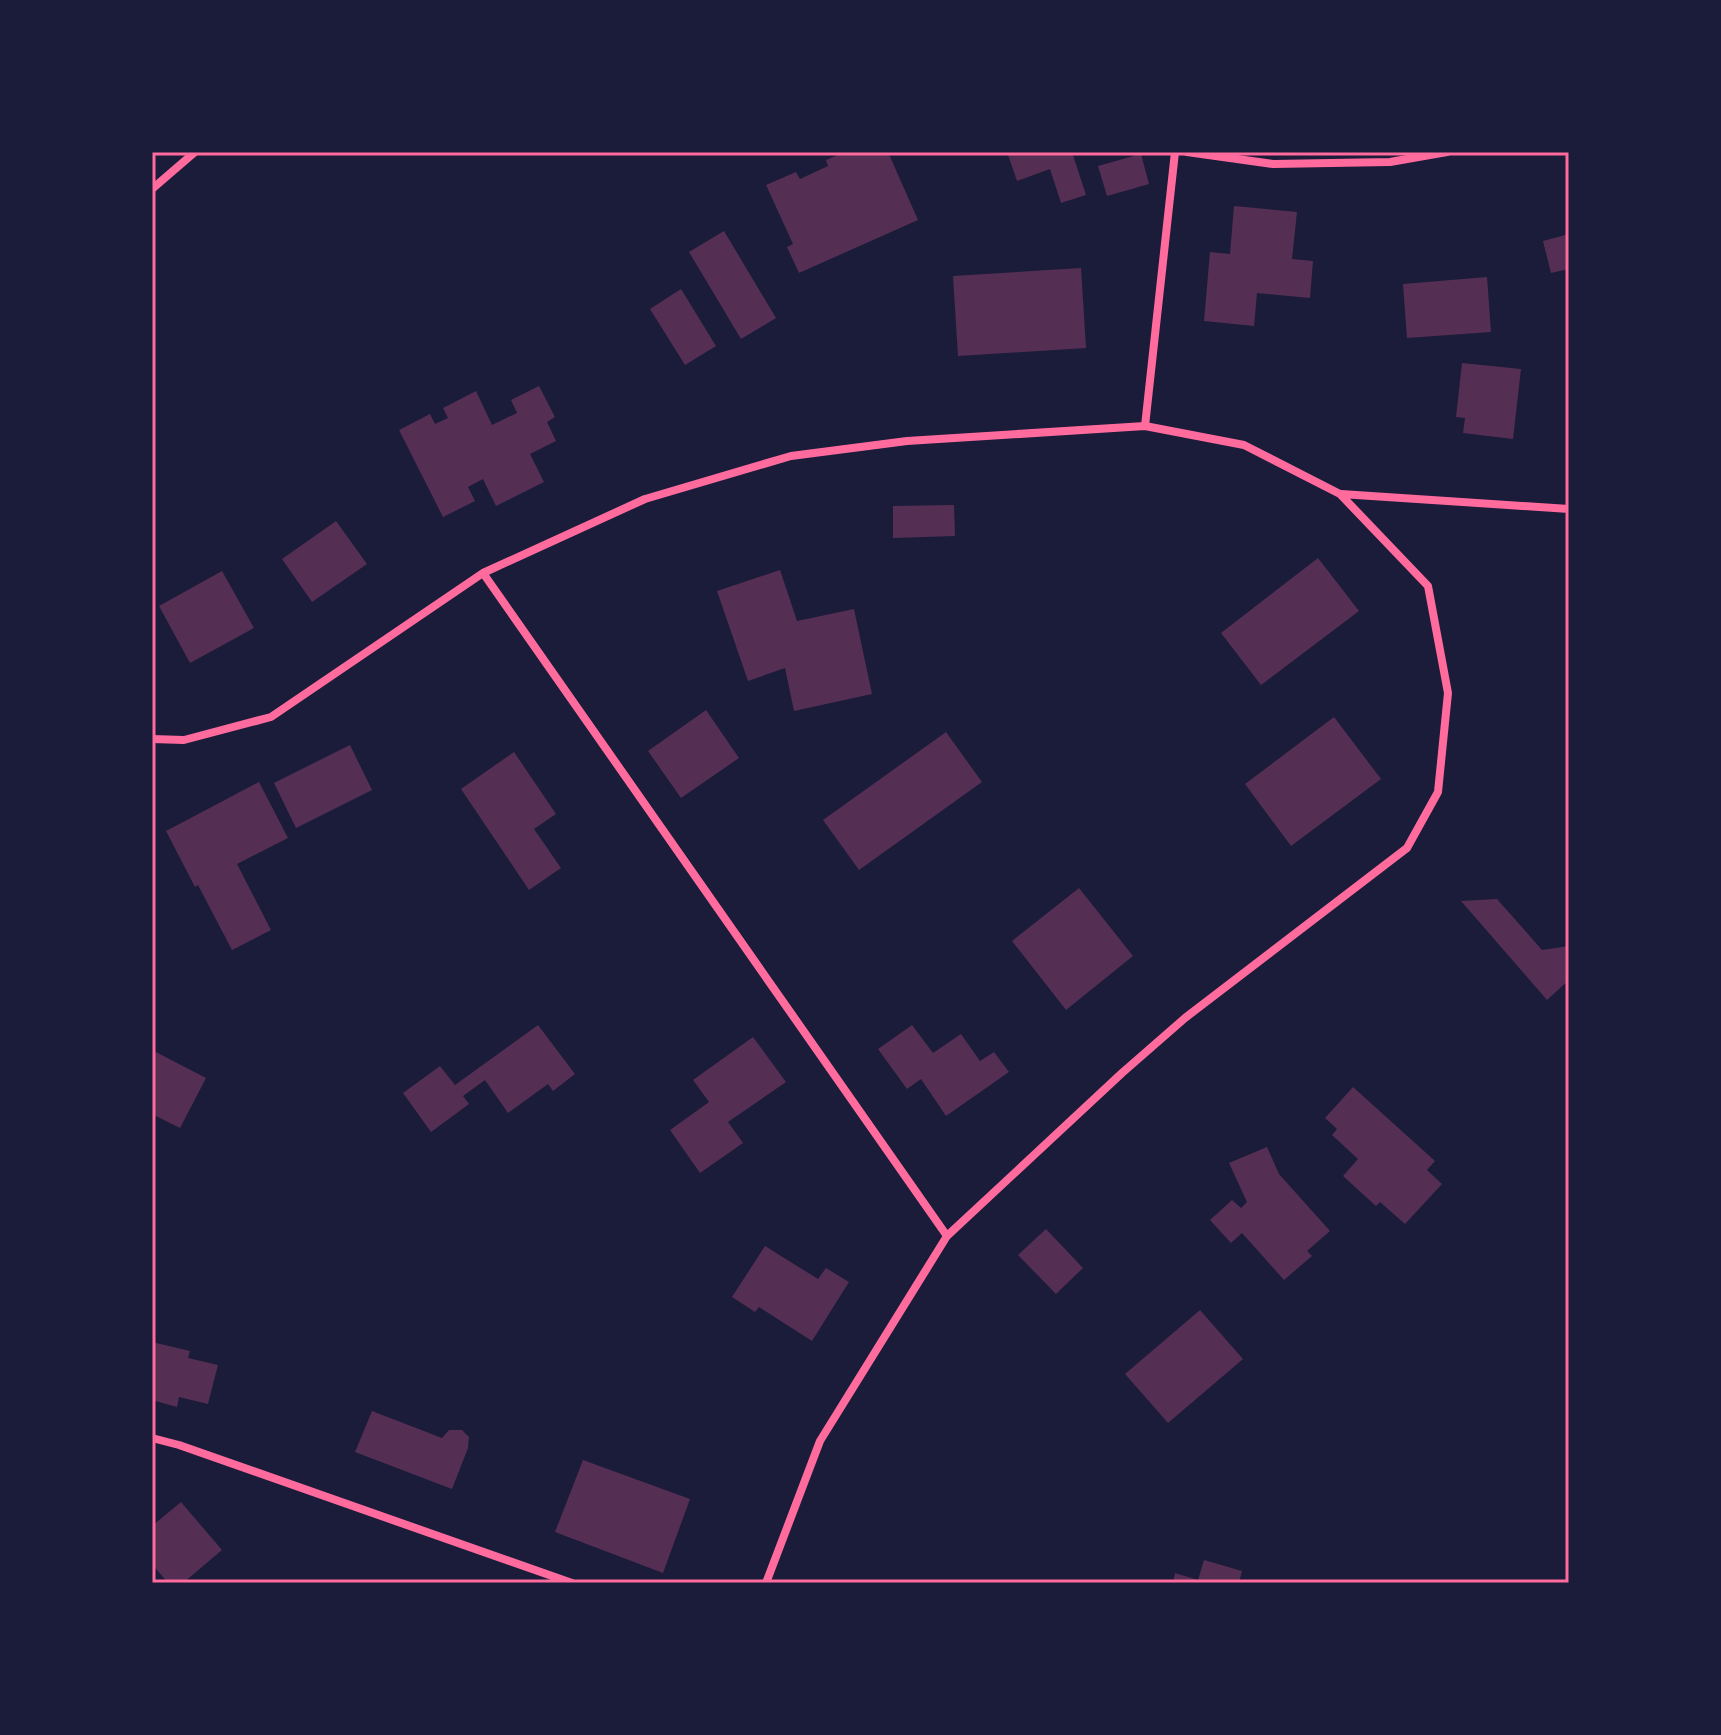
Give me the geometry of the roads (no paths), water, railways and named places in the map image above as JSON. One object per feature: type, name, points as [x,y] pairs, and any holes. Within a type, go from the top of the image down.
[{"type":"street","points":[[152,189],[195,152]]},
{"type":"street","points":[[1145,426],[1175,152]]},
{"type":"street","points":[[1187,152],[1273,164],[1390,162],[1447,152]]},
{"type":"street","points":[[152,739],[184,740],[271,717],[483,573],[645,499],[791,456],[907,441],[1145,426],[1244,445],[1340,494],[1428,586],[1448,693],[1438,792],[1407,848],[1185,1018],[947,1236],[820,1441],[766,1583]]},
{"type":"street","points":[[1340,494],[1569,509]]},
{"type":"street","points":[[483,573],[947,1236]]},
{"type":"street","points":[[152,1438],[572,1583]]}]
